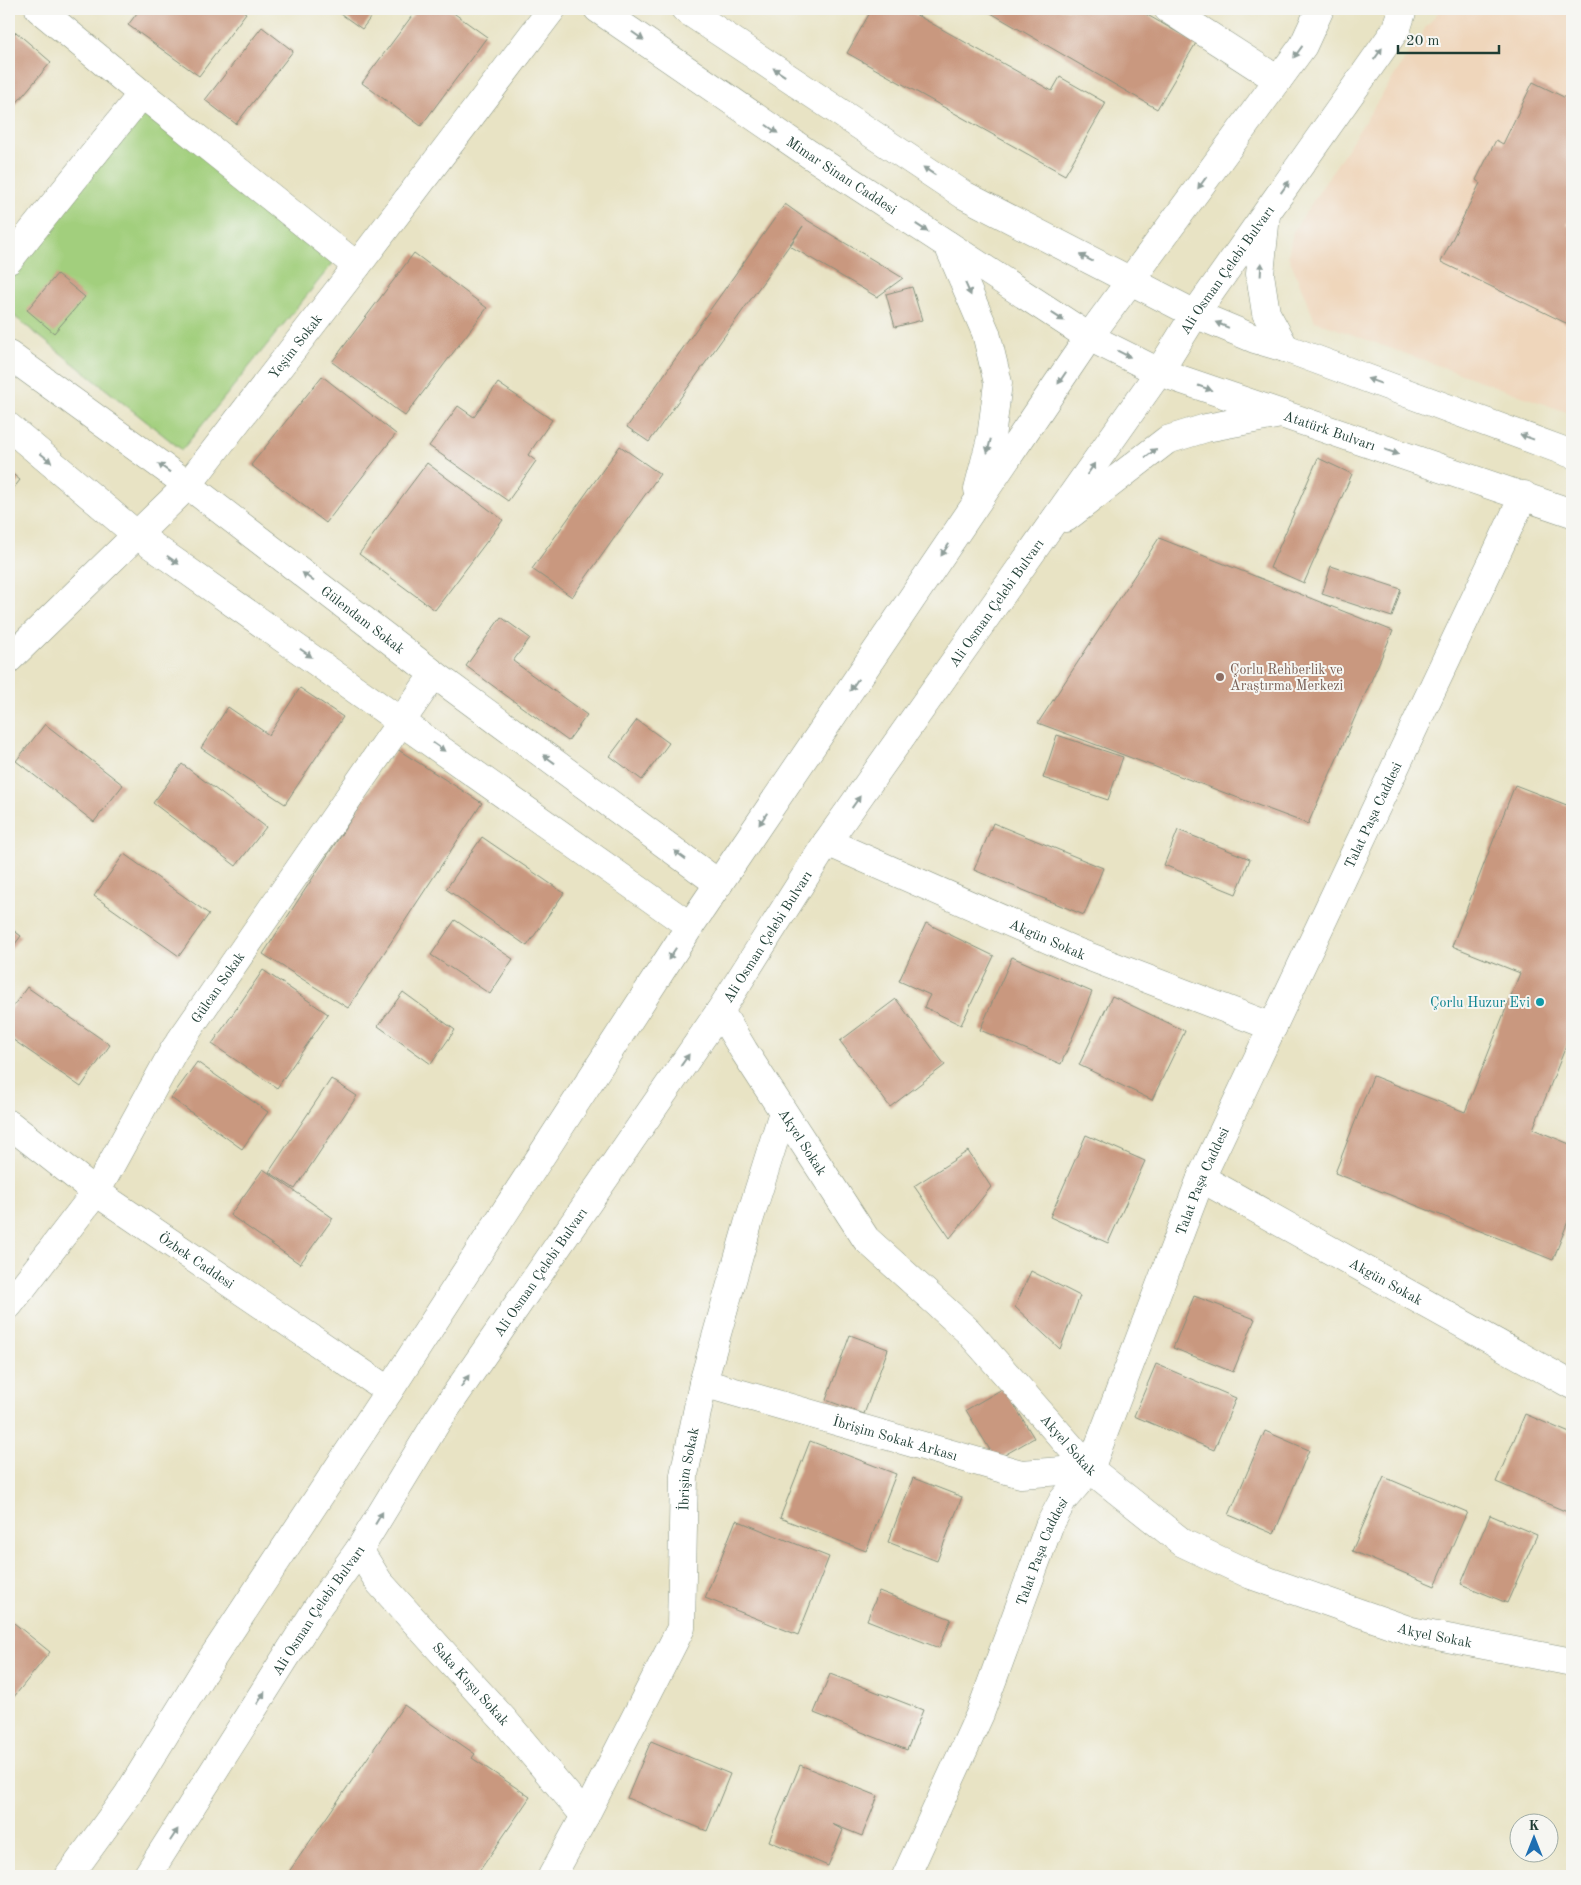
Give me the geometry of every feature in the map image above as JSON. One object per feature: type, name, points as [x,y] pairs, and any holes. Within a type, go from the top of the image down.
[{"type":"street","points":[[39,9],[357,266]]},
{"type":"street","name":"Yeşim Sokak","points":[[9,659],[188,485],[552,9]]},
{"type":"street","name":"Mimar Sinan Caddesi","points":[[598,9],[809,154],[1089,337]]},
{"type":"street","points":[[1168,9],[1278,80]]},
{"type":"street","points":[[69,1876],[127,1796],[207,1666],[389,1391],[690,926],[1089,337],[1129,280],[1303,46],[1320,9]]},
{"type":"street","points":[[697,12],[964,196],[1195,314],[1254,339],[1285,348],[1572,454]]},
{"type":"street","name":"Ali Osman Çelebi Bulvarı","points":[[148,1876],[319,1605],[359,1550],[438,1420],[720,1011],[828,842],[1159,372],[1195,314],[1405,15]]},
{"type":"street","points":[[9,260],[142,94]]},
{"type":"street","points":[[1266,213],[1260,274],[1266,313],[1285,348]]},
{"type":"street","points":[[948,245],[986,332],[998,384],[991,438],[972,510]]},
{"type":"street","name":"Atatürk Bulvarı","points":[[1089,337],[1159,372],[1414,460],[1524,495],[1572,513]]},
{"type":"street","name":"Gülendam Sokak","points":[[9,355],[188,485],[434,674],[719,884]]},
{"type":"street","points":[[1043,536],[1167,440],[1206,428],[1281,414]]},
{"type":"street","points":[[9,427],[137,534],[690,926]]},
{"type":"street","name":"Talat Paşa Caddesi","points":[[906,1876],[980,1714],[1049,1526],[1063,1500],[1090,1469],[1201,1178],[1524,495]]},
{"type":"street","name":"Gülcan Sokak","points":[[9,1305],[96,1192],[174,1050],[434,674]]},
{"type":"street","name":"Akgün Sokak","points":[[828,842],[1076,952],[1273,1027]]},
{"type":"street","name":"Akyel Sokak","points":[[720,1011],[866,1239],[968,1331],[1090,1469],[1184,1543],[1251,1575],[1411,1630],[1572,1662]]},
{"type":"street","name":"İbrişim Sokak","points":[[552,1876],[585,1816],[681,1628],[684,1475],[703,1383],[748,1224],[783,1112]]},
{"type":"street","name":"Özbek Caddesi","points":[[9,1124],[96,1192],[389,1391]]},
{"type":"street","name":"Akgün Sokak","points":[[1201,1178],[1572,1385]]},
{"type":"street","name":"İbrişim Sokak Arkası","points":[[703,1383],[1021,1474],[1090,1469]]},
{"type":"street","name":"Saka Kuşu Sokak","points":[[359,1550],[379,1582],[504,1720],[585,1816]]},
{"type":"shaded area","points":[[1441,9],[1572,9],[1572,414],[1315,321],[1288,255],[1293,232],[1426,27]]},
{"type":"green space","points":[[145,105],[337,258],[182,450],[9,312],[9,276]]},
{"type":"building","points":[[140,9],[240,9],[246,13],[199,76],[128,25]]},
{"type":"building","points":[[334,9],[377,9],[362,29]]},
{"type":"building","points":[[417,9],[448,9],[487,37],[421,126],[362,83]]},
{"type":"building","points":[[872,9],[906,9],[1052,91],[1060,77],[1106,103],[1065,175],[847,53]]},
{"type":"building","points":[[984,9],[1137,9],[1196,43],[1157,109]]},
{"type":"building","points":[[262,27],[293,51],[236,124],[205,100]]},
{"type":"building","points":[[16,32],[51,62],[9,112],[9,40]]},
{"type":"building","points":[[1533,82],[1572,101],[1572,170],[1569,176],[1572,177],[1572,214],[1567,225],[1572,227],[1572,326],[1441,262],[1480,183],[1476,180],[1496,140],[1503,144]]},
{"type":"building","points":[[785,204],[807,220],[903,278],[877,297],[790,246],[803,226],[649,442],[627,427]]},
{"type":"building","points":[[414,253],[487,308],[405,416],[332,362]]},
{"type":"building","points":[[57,274],[85,297],[54,333],[27,310]]},
{"type":"building","points":[[912,287],[922,320],[895,327],[886,294]]},
{"type":"building","points":[[322,376],[396,434],[326,523],[251,465]]},
{"type":"building","points":[[498,383],[552,420],[528,455],[536,461],[508,501],[429,446],[458,406],[474,417]]},
{"type":"building","points":[[620,446],[660,474],[572,597],[532,569]]},
{"type":"building","points":[[1318,458],[1352,474],[1304,583],[1270,568]]},
{"type":"building","points":[[427,463],[503,520],[435,610],[359,554]]},
{"type":"building","points":[[9,471],[20,480],[9,494]]},
{"type":"building","name":"Çorlu Rehberlik ve Araştırma Merkezi","points":[[1159,538],[1393,631],[1308,824],[1038,723]]},
{"type":"building","points":[[1331,566],[1401,589],[1392,617],[1322,594]]},
{"type":"building","points":[[501,617],[530,638],[513,661],[587,715],[568,741],[466,666]]},
{"type":"building","points":[[300,688],[343,717],[285,804],[201,748],[228,707],[269,735]]},
{"type":"building","points":[[637,720],[669,743],[642,780],[610,756]]},
{"type":"building","points":[[45,724],[123,785],[94,822],[16,761]]},
{"type":"building","points":[[1057,735],[1123,757],[1108,800],[1043,778]]},
{"type":"building","points":[[397,749],[482,803],[348,1008],[263,954]]},
{"type":"building","points":[[182,764],[266,827],[236,866],[153,803]]},
{"type":"building","name":"Çorlu Huzur Evi","points":[[1515,785],[1572,807],[1572,1031],[1533,1129],[1572,1145],[1572,1211],[1553,1260],[1335,1173],[1373,1076],[1465,1112],[1520,973],[1452,946]]},
{"type":"building","points":[[993,823],[1103,868],[1084,915],[974,870]]},
{"type":"building","points":[[1178,830],[1250,859],[1236,894],[1164,865]]},
{"type":"building","points":[[482,837],[564,893],[527,946],[446,889]]},
{"type":"building","points":[[124,854],[209,914],[179,956],[94,896]]},
{"type":"building","points":[[455,920],[513,959],[490,994],[431,955]]},
{"type":"building","points":[[926,923],[994,956],[961,1025],[924,1007],[930,995],[899,981]]},
{"type":"building","points":[[9,927],[21,936],[9,952]]},
{"type":"building","points":[[1012,957],[1092,992],[1061,1064],[980,1030]]},
{"type":"building","points":[[263,970],[328,1014],[277,1088],[212,1044]]},
{"type":"building","points":[[27,987],[110,1045],[81,1087],[9,1037],[9,1012]]},
{"type":"building","points":[[403,992],[455,1030],[431,1064],[378,1026]]},
{"type":"building","points":[[1112,996],[1185,1031],[1152,1100],[1079,1065]]},
{"type":"building","points":[[896,999],[945,1065],[890,1107],[840,1041]]},
{"type":"building","points":[[197,1062],[268,1112],[242,1149],[171,1098]]},
{"type":"building","points":[[331,1079],[357,1096],[295,1189],[269,1172]]},
{"type":"building","points":[[1086,1135],[1145,1161],[1108,1243],[1050,1217]]},
{"type":"building","points":[[968,1151],[991,1187],[950,1238],[914,1186]]},
{"type":"building","points":[[263,1169],[333,1218],[300,1264],[230,1215]]},
{"type":"building","points":[[1031,1271],[1080,1296],[1060,1349],[1015,1307]]},
{"type":"building","points":[[1194,1296],[1255,1319],[1233,1372],[1173,1348]]},
{"type":"building","points":[[850,1335],[888,1349],[864,1414],[826,1400]]},
{"type":"building","points":[[1156,1364],[1236,1398],[1214,1450],[1134,1416]]},
{"type":"building","points":[[1004,1388],[1034,1438],[996,1460],[966,1410]]},
{"type":"building","points":[[1525,1414],[1572,1434],[1572,1514],[1496,1482]]},
{"type":"building","points":[[1265,1431],[1309,1450],[1274,1534],[1229,1515]]},
{"type":"building","points":[[810,1441],[896,1474],[866,1551],[780,1518]]},
{"type":"building","points":[[1384,1477],[1467,1512],[1435,1586],[1352,1551]]},
{"type":"building","points":[[913,1478],[962,1497],[937,1561],[888,1542]]},
{"type":"building","points":[[1490,1515],[1537,1535],[1507,1603],[1461,1584]]},
{"type":"building","points":[[736,1520],[829,1557],[798,1635],[705,1598]]},
{"type":"building","points":[[879,1591],[951,1619],[939,1648],[867,1620]]},
{"type":"building","points":[[9,1619],[50,1652],[9,1703]]},
{"type":"building","points":[[830,1674],[923,1710],[907,1750],[814,1713]]},
{"type":"building","points":[[404,1705],[475,1754],[472,1758],[530,1797],[476,1876],[286,1876]]},
{"type":"building","points":[[651,1741],[730,1774],[707,1831],[627,1798]]},
{"type":"building","points":[[800,1765],[878,1796],[862,1836],[832,1824],[843,1830],[828,1866],[769,1841]]},
{"type":"place","name":"Çorlu Rehberlik ve Araştırma Merkezi","points":[[1220,677]]},
{"type":"place","name":"Çorlu Huzur Evi","points":[[1540,1002]]}]
